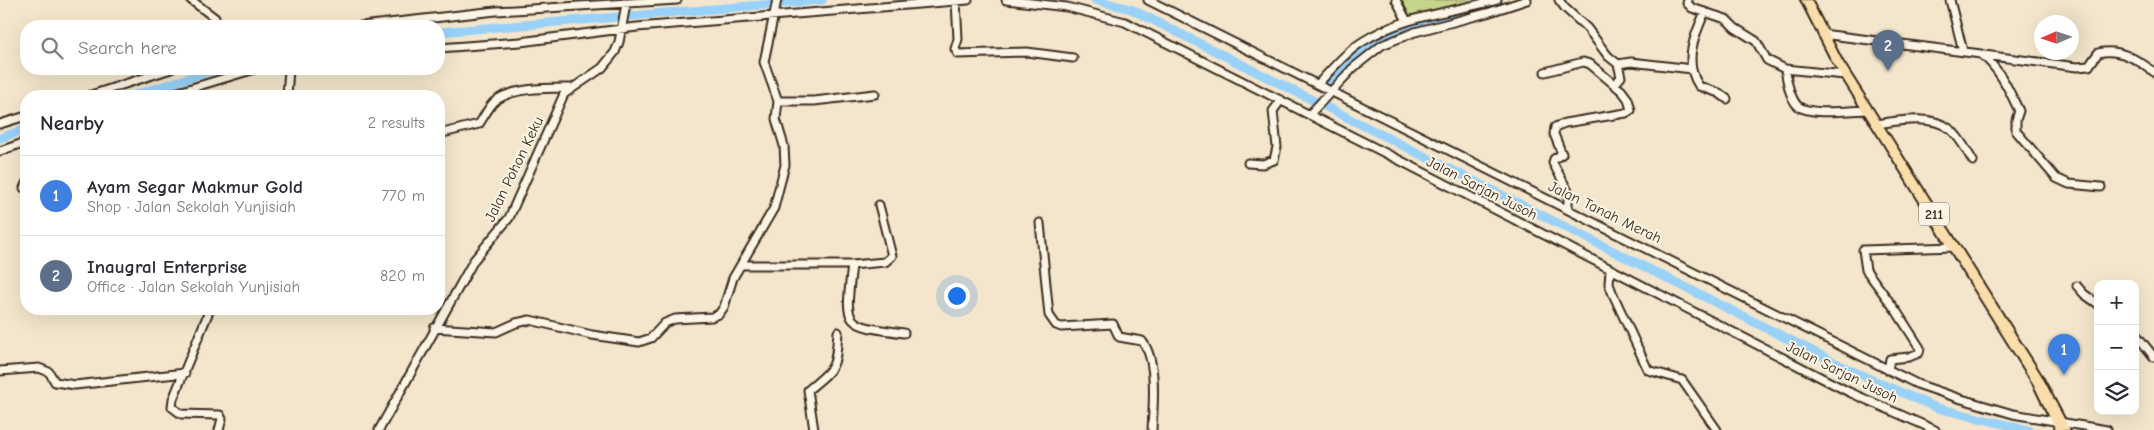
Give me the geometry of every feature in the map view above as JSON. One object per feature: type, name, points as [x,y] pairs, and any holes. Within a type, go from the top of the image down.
[{"type":"main road","name":"211","points":[[1806,0],[1822,34],[1845,74],[2037,379],[2062,426]]},
{"type":"street","points":[[190,0],[215,18],[214,20]]},
{"type":"street","points":[[415,20],[496,11],[605,3],[625,8],[677,0]]},
{"type":"street","points":[[434,328],[496,332],[516,323],[530,320],[629,341],[646,341],[665,323],[675,319],[712,317],[719,314],[724,307],[733,278],[764,228],[780,189],[785,157],[776,118],[778,101],[764,62],[777,0]]},
{"type":"street","points":[[445,48],[520,42],[622,25],[968,0]]},
{"type":"street","name":"Jalan Sarjan Jusoh","points":[[1006,0],[1065,5],[1112,17],[1281,100],[1312,112],[1610,270],[1849,392],[1935,430]]},
{"type":"street","name":"Jalan Tanah Merah","points":[[1148,0],[1318,84],[1328,94],[1568,209],[1917,384],[1973,404],[2062,426],[2107,430]]},
{"type":"street","points":[[1396,0],[1407,21]]},
{"type":"street","points":[[1312,112],[1353,68],[1382,45],[1497,0]]},
{"type":"street","points":[[1318,84],[1339,62],[1369,37],[1407,21],[1454,16],[1528,0]]},
{"type":"street","points":[[1560,0],[1568,13],[1586,26],[1605,54],[1618,64],[1621,77],[1615,84]]},
{"type":"street","points":[[1688,0],[1687,3],[1690,6],[1726,19],[1735,28],[1756,41],[1766,60],[1784,69],[1845,74]]},
{"type":"street","points":[[1950,0],[1963,51]]},
{"type":"street","points":[[956,1],[958,39],[955,48],[958,54],[1027,52],[1073,58]]},
{"type":"street","name":"Jalan Pohon Keku","points":[[445,309],[481,249],[503,227],[509,218],[530,168],[554,119],[560,99],[570,88],[602,68],[610,59],[619,42],[625,8]]},
{"type":"street","points":[[1705,12],[1693,38],[1693,76],[1699,86],[1719,93],[1727,99]]},
{"type":"street","points":[[1822,34],[2077,67],[2089,66],[2094,55],[2098,53],[2118,54],[2132,57],[2154,72]]},
{"type":"street","points":[[1981,54],[1994,64],[2013,96],[2019,110],[2016,120],[2016,131],[2027,146],[2044,162],[2056,178],[2069,184],[2101,187]]},
{"type":"street","points":[[1545,72],[1586,61],[1615,84],[1631,103],[1631,110],[1626,113],[1565,123],[1555,127],[1553,131],[1562,154],[1554,159],[1553,163],[1568,191],[1568,209]]},
{"type":"street","points":[[1618,64],[1631,62],[1692,70]]},
{"type":"street","points":[[1784,69],[1796,103],[1800,107],[1825,111],[1868,110]]},
{"type":"street","points":[[106,90],[153,75]]},
{"type":"street","points":[[185,90],[235,75]]},
{"type":"street","points":[[287,90],[289,75]]},
{"type":"street","points":[[445,133],[470,128],[479,124],[494,102],[505,96],[553,88],[570,88]]},
{"type":"street","points":[[778,101],[814,101],[875,94]]},
{"type":"street","points":[[1248,163],[1263,164],[1274,160],[1277,147],[1274,111],[1281,100]]},
{"type":"street","points":[[0,124],[20,118]]},
{"type":"street","points":[[1876,124],[1931,122],[1941,124],[1951,130],[1973,161]]},
{"type":"street","points":[[0,151],[20,144]]},
{"type":"street","points":[[741,265],[885,262],[892,256],[879,204]]},
{"type":"street","points":[[1040,223],[1048,315],[1056,325],[1061,327],[1113,324],[1119,337],[1141,340],[1146,344],[1149,352],[1153,400],[1152,430]]},
{"type":"street","points":[[1888,370],[1890,359],[1917,354],[1920,348],[1897,312],[1866,270],[1863,250],[1868,248],[1955,247]]},
{"type":"street","points":[[852,264],[848,315],[852,324],[864,328],[904,333]]},
{"type":"street","points":[[1610,270],[1609,284],[1612,292],[1648,370],[1654,374],[1676,376],[1682,380],[1717,430]]},
{"type":"street","points":[[2077,286],[2094,301]]},
{"type":"street","points":[[208,315],[185,373],[172,399],[174,411],[181,414],[220,415],[222,419],[219,430]]},
{"type":"street","name":"Jalan Pohon Keku","points":[[379,430],[442,315]]},
{"type":"street","points":[[814,430],[808,390],[830,372],[835,364],[838,332]]},
{"type":"street","points":[[2139,338],[2154,357]]},
{"type":"street","points":[[0,371],[39,368],[49,372],[56,382],[74,385],[185,373]]},
{"type":"green space","points":[[1398,0],[1496,0],[1411,20]]},
{"type":"waterway","points":[[445,31],[822,0]]},
{"type":"waterway","points":[[1095,0],[1131,9],[1848,369],[1937,408],[2028,430]]},
{"type":"waterway","points":[[1329,85],[1357,56],[1394,34],[1421,25],[1478,12]]},
{"type":"waterway","points":[[150,90],[199,75]]},
{"type":"waterway","points":[[0,138],[20,131]]},
{"type":"place","name":"Inaugral Enterprise","points":[[1888,71]]},
{"type":"place","name":"Ayam Segar Makmur Gold","points":[[2064,375]]}]
